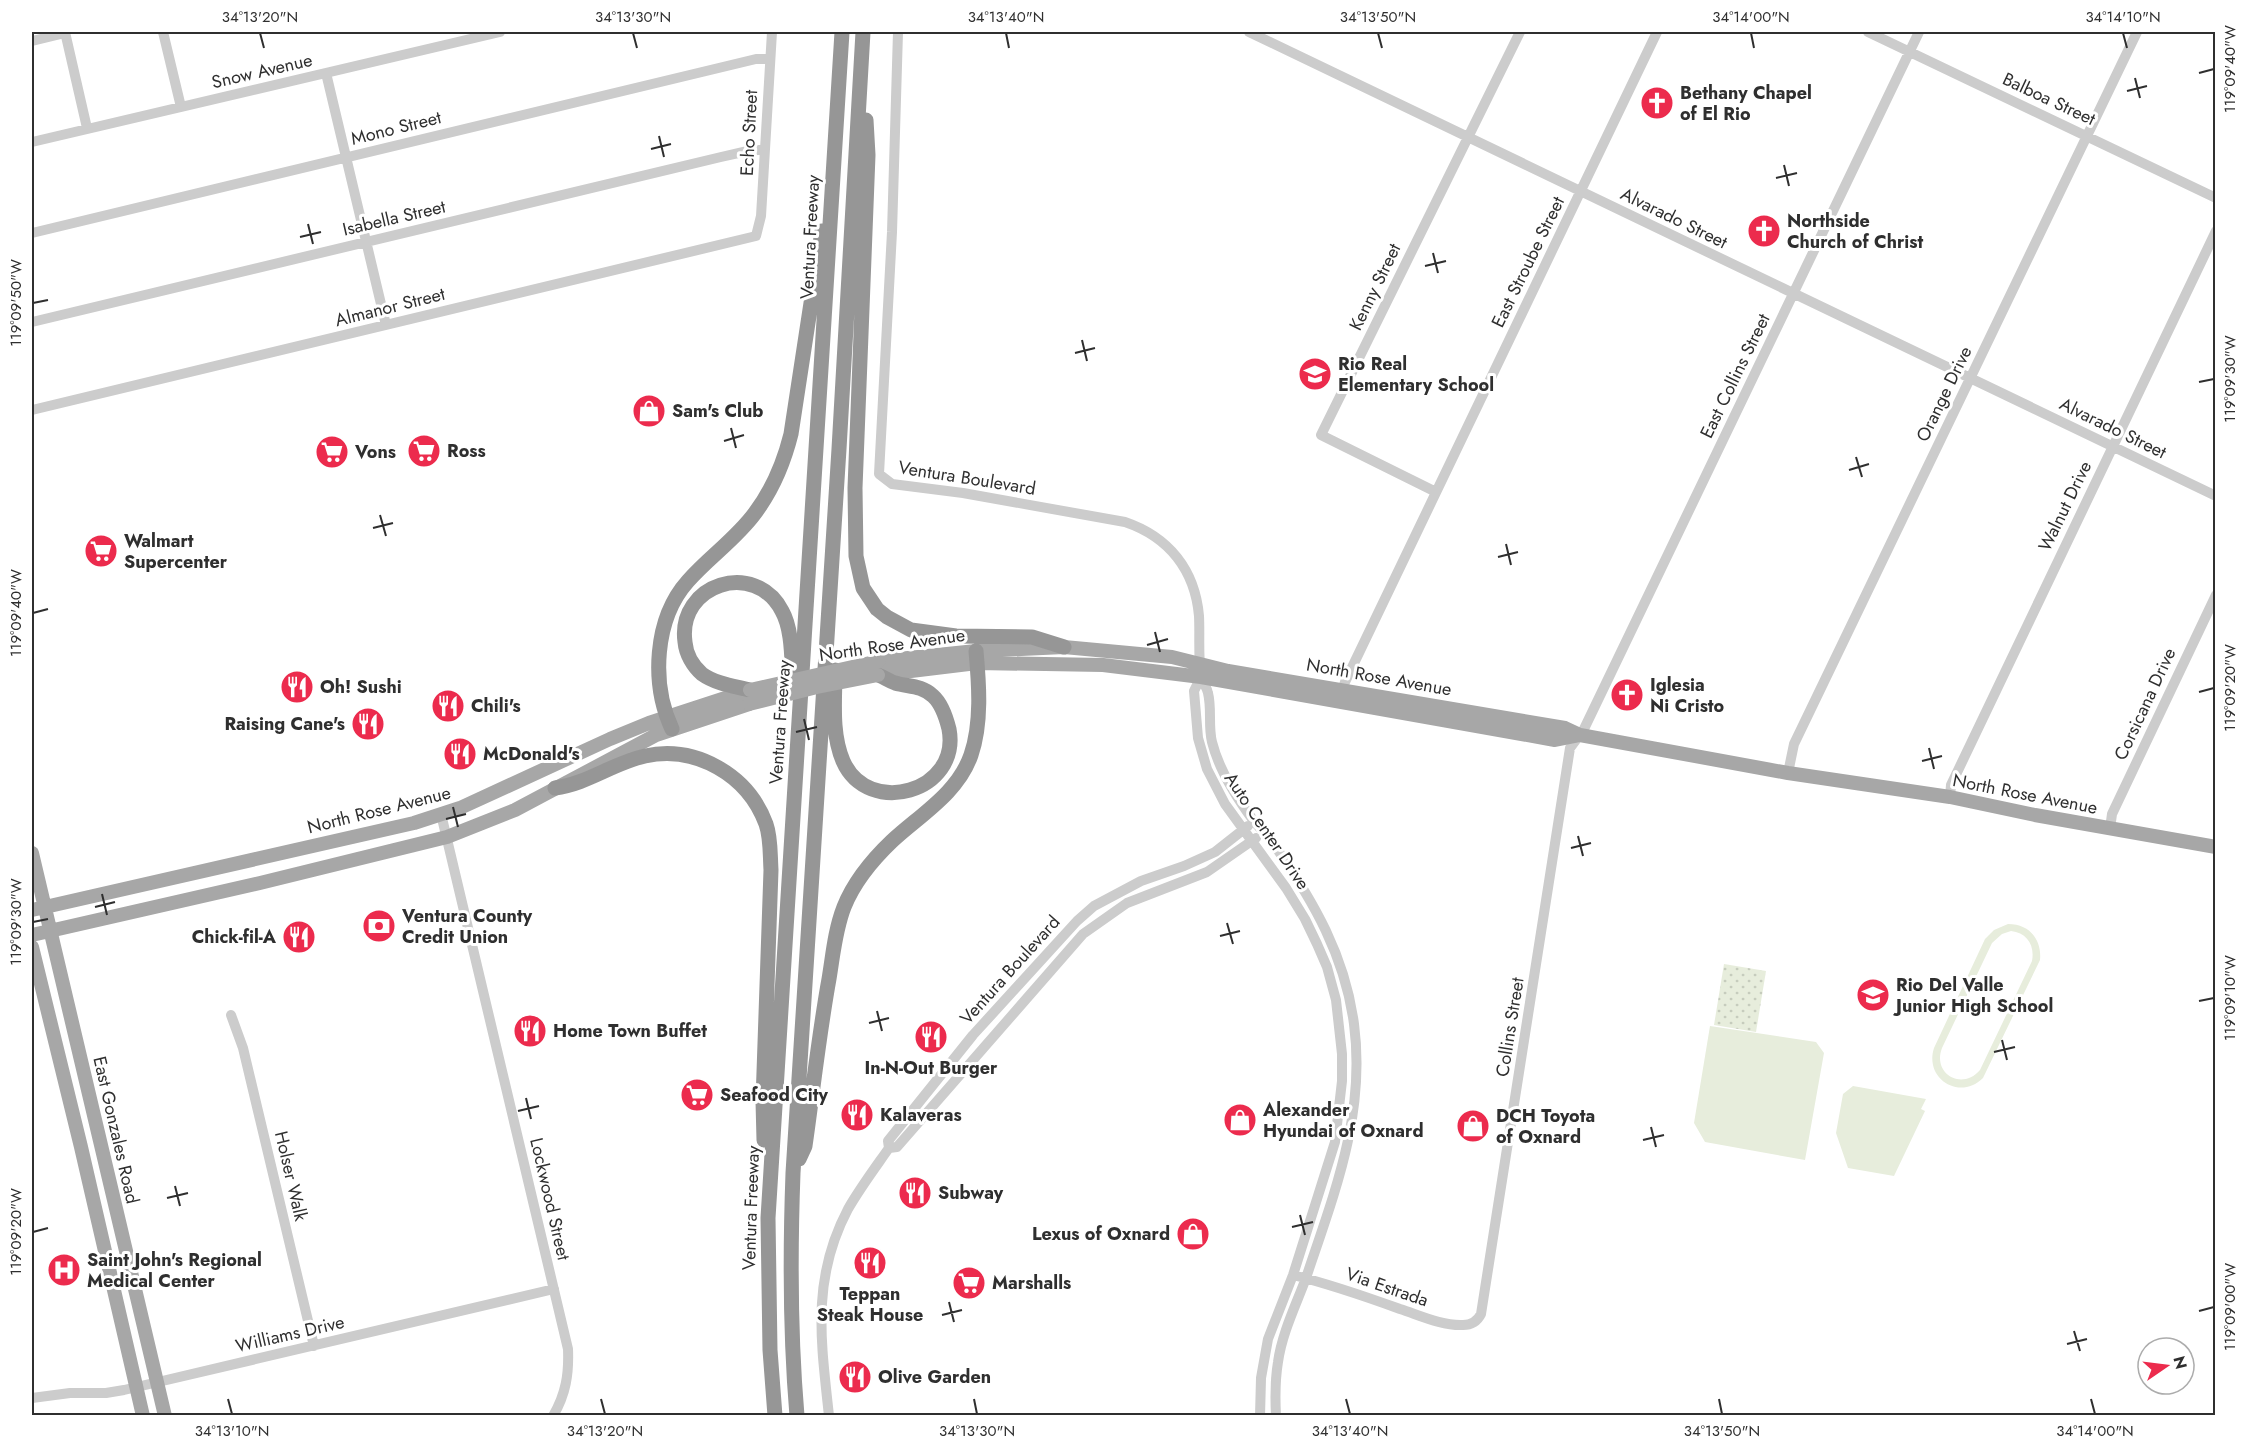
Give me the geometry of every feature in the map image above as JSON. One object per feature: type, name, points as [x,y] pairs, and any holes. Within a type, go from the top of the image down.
[{"type":"highway","name":"Ventura Freeway","points":[[775,1416],[769,1329],[768,1218],[842,32]]},
{"type":"highway","points":[[797,1416],[792,1352],[790,1260],[793,1173],[863,39]]},
{"type":"highway","points":[[863,39],[868,155],[855,488],[856,556],[859,576],[878,609],[897,624],[911,630],[956,636],[1032,637],[1064,647]]},
{"type":"highway","points":[[669,723],[660,678],[661,646],[668,612],[687,582],[737,534],[755,513],[771,488],[785,457],[791,434],[821,234],[832,193]]},
{"type":"highway","points":[[749,697],[702,673],[695,666],[686,649],[683,632],[686,618],[692,607],[710,589],[720,584],[734,582],[758,587],[769,594],[784,613],[789,633],[799,726]]},
{"type":"highway","points":[[829,610],[835,657],[834,716],[836,735],[844,763],[852,774],[873,789],[884,792],[909,792],[924,785],[942,766],[948,752],[950,735],[947,721],[942,708],[933,696],[921,688],[894,683],[879,668]]},
{"type":"highway","points":[[793,1173],[805,1146],[826,995],[837,932],[844,907],[866,869],[878,855],[945,795],[961,776],[971,756],[976,734],[977,657]]},
{"type":"highway","points":[[555,788],[573,786],[629,760],[670,754],[690,756],[726,771],[739,782],[760,812],[766,826],[771,861],[763,1101],[768,1218]]},
{"type":"main road","name":"North Rose Avenue","points":[[44,907],[414,823],[460,808],[600,744],[749,697],[786,694],[879,668],[1064,647],[1173,657],[1201,671]]},
{"type":"main road","name":"North Rose Avenue","points":[[977,657],[1201,671],[1341,696],[1565,728],[1580,735],[1788,773],[1950,797],[2110,829],[2216,847]]},
{"type":"main road","name":"North Rose Avenue","points":[[32,935],[447,837],[515,810],[669,723]]},
{"type":"main road","name":"East Gonzales Road","points":[[32,853],[165,1416]]},
{"type":"main road","points":[[32,947],[76,1147],[143,1416]]},
{"type":"main road","points":[[76,1147],[94,1158],[110,1224],[121,1235]]},
{"type":"street","points":[[32,41],[65,32],[87,128]]},
{"type":"street","points":[[163,32],[181,107]]},
{"type":"street","name":"Snow Avenue","points":[[32,142],[497,32]]},
{"type":"street","name":"Echo Street","points":[[756,236],[761,216],[772,32]]},
{"type":"street","name":"Ventura Boulevard","points":[[898,32],[892,232],[879,474],[886,482],[892,484],[963,493],[1125,522],[1150,532],[1171,549],[1180,560],[1190,580],[1199,616],[1201,671]]},
{"type":"street","name":"Alvarado Street","points":[[1249,32],[2216,496]]},
{"type":"street","points":[[1467,137],[1520,32]]},
{"type":"street","name":"East Stroube Street","points":[[1341,696],[1436,492],[1657,32]]},
{"type":"street","name":"Balboa Street","points":[[1868,32],[2216,198]]},
{"type":"street","name":"East Collins Street","points":[[1580,735],[1919,32]]},
{"type":"street","name":"Orange Drive","points":[[1788,773],[1794,744],[2137,32]]},
{"type":"street","name":"Mono Street","points":[[32,233],[756,59],[769,59]]},
{"type":"street","points":[[326,73],[386,325]]},
{"type":"street","name":"Kenny Street","points":[[1436,492],[1321,435],[1467,137]]},
{"type":"street","name":"Isabella Street","points":[[32,322],[721,157],[752,150],[764,150]]},
{"type":"street","name":"Walnut Drive","points":[[1950,797],[1951,785],[2216,231]]},
{"type":"street","name":"Almanor Street","points":[[32,410],[756,236]]},
{"type":"street","name":"Corsicana Drive","points":[[2110,829],[2112,814],[2216,595]]},
{"type":"street","name":"Auto Center Drive","points":[[1201,671],[1209,694],[1209,726],[1218,760],[1254,821],[1274,844],[1305,890],[1335,946],[1354,1025],[1357,1083],[1350,1137],[1343,1165],[1278,1361],[1275,1390],[1276,1416]]},
{"type":"street","name":"Auto Center Drive","points":[[1201,671],[1194,691],[1198,738],[1202,753],[1215,786],[1286,888],[1309,927],[1327,967],[1336,1000],[1339,1024],[1342,1081],[1335,1142],[1293,1275],[1268,1339],[1261,1378],[1260,1416]]},
{"type":"street","name":"Collins Street","points":[[1472,1324],[1478,1321],[1484,1308],[1570,748],[1580,735]]},
{"type":"street","name":"Lockwood Street","points":[[441,814],[568,1349],[563,1396],[553,1416]]},
{"type":"street","name":"Ventura Boulevard","points":[[829,1416],[820,1327],[827,1261],[848,1209],[889,1148],[888,1141],[941,1073],[1077,921],[1094,906],[1141,880],[1184,866],[1215,852],[1254,821]]},
{"type":"street","name":"Ventura Boulevard","points":[[889,1148],[897,1147],[1083,934],[1127,903],[1207,872],[1263,832]]},
{"type":"street","name":"Holser Walk","points":[[231,1015],[243,1048],[314,1346]]},
{"type":"street","name":"Via Estrada","points":[[1293,1275],[1433,1320],[1458,1325],[1472,1324]]},
{"type":"street","name":"Williams Drive","points":[[32,1398],[70,1393],[106,1393],[136,1387],[554,1289]]},
{"type":"green space","points":[[2008,924],[2028,930],[2037,940],[2040,960],[1983,1078],[1974,1085],[1955,1087],[1939,1077],[1934,1069],[1932,1059],[1934,1048],[1985,939],[1994,930]],"holes":[[[2017,932],[2029,941],[2033,955],[2032,961],[1980,1070],[1965,1079],[1950,1077],[1941,1065],[1942,1048],[1992,943],[2002,934]]]},
{"type":"green space","points":[[1724,964],[1766,971],[1756,1032],[1714,1025]]},
{"type":"green space","points":[[1710,1026],[1816,1042],[1824,1053],[1805,1160],[1705,1142],[1694,1123]]},
{"type":"green space","points":[[1853,1086],[1926,1099],[1921,1109],[1925,1111],[1894,1176],[1848,1168],[1836,1133],[1843,1094]]},
{"type":"place","name":"Bethany Chapel of El Rio","points":[[1657,103]]},
{"type":"place","name":"Northside Church of Christ","points":[[1764,231]]},
{"type":"place","name":"Rio Real Elementary School","points":[[1315,374]]},
{"type":"place","name":"Sam's Club","points":[[649,411]]},
{"type":"place","name":"Ross","points":[[424,451]]},
{"type":"place","name":"Vons","points":[[332,452]]},
{"type":"place","name":"Walmart Supercenter","points":[[101,551]]},
{"type":"place","name":"Oh! Sushi","points":[[297,687]]},
{"type":"place","name":"Iglesia Ni Cristo","points":[[1627,695]]},
{"type":"place","name":"Chili's","points":[[448,706]]},
{"type":"place","name":"Raising Cane's","points":[[368,724]]},
{"type":"place","name":"McDonald's","points":[[460,754]]},
{"type":"place","name":"Ventura County Credit Union","points":[[379,926]]},
{"type":"place","name":"Chick-fil-A","points":[[299,937]]},
{"type":"place","name":"Rio Del Valle Junior High School","points":[[1873,995]]},
{"type":"place","name":"Home Town Buffet","points":[[530,1031]]},
{"type":"place","name":"In-N-Out Burger","points":[[931,1037]]},
{"type":"place","name":"Seafood City","points":[[697,1095]]},
{"type":"place","name":"Kalaveras","points":[[857,1115]]},
{"type":"place","name":"Alexander Hyundai of Oxnard","points":[[1240,1120]]},
{"type":"place","name":"DCH Toyota of Oxnard","points":[[1473,1126]]},
{"type":"place","name":"Subway","points":[[915,1193]]},
{"type":"place","name":"Lexus of Oxnard","points":[[1193,1234]]},
{"type":"place","name":"Teppan Steak House","points":[[870,1263]]},
{"type":"place","name":"Saint John's Regional Medical Center","points":[[64,1270]]},
{"type":"place","name":"Marshalls","points":[[969,1283]]},
{"type":"place","name":"Olive Garden","points":[[855,1377]]}]
